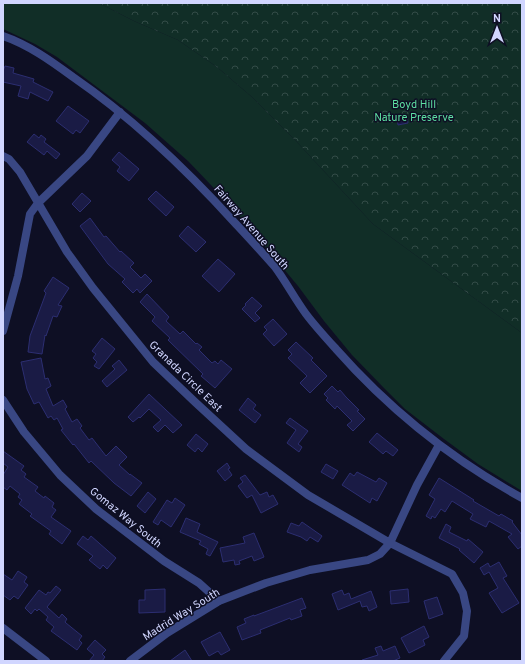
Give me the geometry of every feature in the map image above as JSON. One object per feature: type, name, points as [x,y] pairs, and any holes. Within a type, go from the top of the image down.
[{"type":"street","name":"Fairway Avenue South","points":[[3,36],[23,44],[51,61],[120,112],[160,145],[204,189],[275,268],[307,315],[367,383],[399,413],[439,445],[500,486],[522,498]]},
{"type":"street","points":[[3,331],[18,276],[30,214],[38,203],[87,156],[120,112]]},
{"type":"street","name":"Granada Circle East","points":[[3,156],[8,159],[20,172],[67,252],[93,288],[153,362],[246,449],[308,495],[390,543],[452,574],[463,593],[467,611],[464,636],[444,661]]},
{"type":"street","name":"Gomaz Way South","points":[[3,400],[24,432],[60,475],[96,509],[164,561],[199,583],[218,601]]},
{"type":"street","name":"Madrid Way South","points":[[130,661],[167,633],[218,601],[266,583],[310,570],[368,560],[380,554],[390,543],[439,445]]},
{"type":"street","points":[[3,628],[46,661]]},
{"type":"green space","points":[[3,3],[99,3],[134,21],[178,40],[217,67],[252,97],[296,141],[373,224],[522,333],[522,491],[478,464],[405,409],[352,355],[298,286],[231,206],[188,161],[145,123],[57,57],[35,44],[3,29]]},
{"type":"green space","name":"Boyd Hill Nature Preserve","points":[[99,3],[522,3],[522,333],[373,224],[296,141],[252,97],[217,67],[178,40],[134,21]]},
{"type":"building","points":[[5,66],[14,68],[13,73],[34,79],[33,82],[53,92],[48,101],[30,92],[28,99],[18,96],[21,86],[3,82],[3,71]]},
{"type":"building","points":[[68,106],[89,121],[80,133],[76,130],[73,134],[56,121]]},
{"type":"building","points":[[407,116],[408,123],[398,125],[397,117]]},
{"type":"building","points":[[34,134],[39,138],[41,135],[46,139],[44,142],[60,154],[56,159],[47,151],[44,155],[27,142]]},
{"type":"building","points":[[119,152],[139,169],[129,181],[117,171],[120,167],[112,160]]},
{"type":"building","points":[[156,191],[174,207],[166,216],[148,199]]},
{"type":"building","points":[[82,193],[91,201],[80,212],[72,204]]},
{"type":"building","points":[[90,218],[104,237],[106,236],[120,252],[121,251],[134,263],[130,267],[141,278],[145,274],[152,281],[140,293],[137,289],[133,293],[122,282],[125,279],[108,264],[80,226]]},
{"type":"building","points":[[188,226],[206,242],[196,252],[179,236]]},
{"type":"building","points":[[218,259],[235,274],[219,292],[202,276]]},
{"type":"building","points":[[53,277],[69,288],[58,305],[62,306],[57,317],[53,316],[46,336],[45,335],[42,354],[28,352],[30,336],[46,293],[44,291]]},
{"type":"building","points":[[147,294],[169,317],[166,321],[180,334],[183,331],[196,344],[197,343],[202,347],[199,350],[212,363],[215,361],[218,364],[221,360],[232,369],[215,388],[201,376],[203,374],[168,340],[170,338],[152,321],[155,317],[140,302]]},
{"type":"building","points":[[252,297],[262,306],[255,313],[260,318],[255,322],[242,309]]},
{"type":"building","points":[[273,319],[287,334],[274,346],[263,334],[267,330],[264,327]]},
{"type":"building","points":[[102,338],[115,349],[99,369],[94,366],[97,362],[93,358],[96,354],[92,351]]},
{"type":"building","points":[[296,342],[313,358],[311,360],[327,376],[310,393],[300,383],[307,376],[288,358],[292,354],[288,350]]},
{"type":"building","points":[[41,358],[45,379],[48,378],[51,386],[46,389],[53,406],[63,400],[67,407],[65,409],[72,422],[77,419],[82,426],[80,428],[89,440],[92,438],[106,456],[116,446],[127,457],[119,465],[142,483],[131,496],[114,483],[91,461],[89,463],[61,430],[63,429],[57,418],[54,420],[51,416],[48,418],[39,402],[34,404],[27,389],[21,362]]},
{"type":"building","points":[[119,360],[127,370],[107,387],[102,381],[115,369],[112,366]]},
{"type":"building","points":[[332,386],[338,392],[340,390],[359,410],[357,411],[365,419],[353,431],[347,425],[352,421],[337,406],[335,409],[326,400],[328,398],[324,394]]},
{"type":"building","points":[[149,394],[182,425],[173,433],[165,425],[158,432],[153,427],[161,420],[149,409],[140,418],[139,417],[133,422],[128,417]]},
{"type":"building","points":[[248,398],[256,405],[253,409],[261,415],[255,423],[239,410]]},
{"type":"building","points":[[290,418],[308,431],[298,444],[302,447],[299,452],[287,443],[296,430],[286,423]]},
{"type":"building","points":[[377,433],[398,450],[393,456],[386,451],[383,454],[369,442]]},
{"type":"building","points":[[196,434],[208,444],[202,452],[198,448],[195,452],[187,445]]},
{"type":"building","points":[[3,451],[24,466],[21,470],[26,474],[24,477],[38,487],[35,491],[54,503],[52,507],[56,510],[51,517],[71,531],[62,544],[49,534],[51,531],[30,516],[32,514],[19,504],[22,500],[18,497],[20,494],[10,486],[7,490],[3,487],[3,475],[8,467],[3,463]]},
{"type":"building","points":[[227,463],[230,468],[228,469],[232,475],[225,481],[217,471]]},
{"type":"building","points":[[326,464],[338,471],[333,479],[321,472]]},
{"type":"building","points":[[357,472],[376,482],[379,478],[387,483],[377,501],[372,498],[370,503],[342,485],[350,473],[354,476]]},
{"type":"building","points":[[245,475],[260,495],[267,492],[269,497],[273,495],[278,504],[261,513],[252,495],[247,498],[238,486],[243,482],[240,478]]},
{"type":"building","points":[[439,478],[474,500],[473,501],[499,516],[501,514],[513,521],[512,522],[522,535],[522,546],[518,549],[508,537],[512,534],[489,521],[486,527],[470,519],[473,514],[452,501],[445,512],[441,509],[435,518],[432,516],[431,519],[426,516],[435,499],[429,495]]},
{"type":"building","points":[[148,492],[156,499],[145,513],[137,506]]},
{"type":"building","points":[[175,498],[185,505],[171,527],[161,520],[158,525],[153,522],[167,500],[172,503]]},
{"type":"building","points":[[186,518],[200,524],[197,532],[218,542],[210,556],[206,554],[208,549],[199,544],[201,541],[180,532]]},
{"type":"building","points":[[302,522],[322,536],[318,542],[310,537],[307,541],[287,532],[291,523],[299,526]]},
{"type":"building","points":[[446,524],[451,527],[449,532],[467,541],[468,539],[483,552],[474,563],[459,550],[460,549],[439,538]]},
{"type":"building","points":[[254,533],[264,557],[254,561],[252,556],[239,561],[240,564],[235,565],[234,560],[223,562],[220,548],[245,543],[243,537]]},
{"type":"building","points":[[83,536],[88,540],[91,536],[116,558],[107,569],[103,565],[100,569],[89,560],[93,556],[77,544]]},
{"type":"building","points":[[499,562],[507,576],[503,578],[519,603],[502,613],[489,593],[498,588],[489,572],[484,575],[480,568],[488,563],[490,567]]},
{"type":"building","points":[[18,571],[27,577],[24,582],[28,585],[18,599],[14,596],[10,600],[3,595],[3,574],[12,580]]},
{"type":"building","points":[[56,586],[61,590],[47,607],[59,618],[62,614],[67,619],[65,622],[82,636],[79,640],[82,643],[77,650],[51,631],[54,627],[46,620],[48,617],[39,609],[37,611],[35,609],[31,614],[25,608],[39,590],[46,595]]},
{"type":"building","points":[[165,589],[165,612],[139,613],[139,600],[145,600],[145,590]]},
{"type":"building","points":[[408,589],[409,602],[391,604],[390,591]]},
{"type":"building","points":[[342,590],[344,595],[349,593],[351,599],[371,591],[377,607],[369,611],[367,606],[362,607],[360,601],[338,610],[332,594]]},
{"type":"building","points":[[437,597],[443,614],[429,619],[424,601]]},
{"type":"building","points":[[302,598],[306,608],[300,610],[302,616],[291,620],[290,618],[260,630],[261,633],[242,640],[237,627],[246,623],[244,619]]},
{"type":"building","points":[[424,626],[429,637],[423,640],[425,645],[409,653],[401,638]]},
{"type":"building","points":[[220,632],[230,650],[221,655],[218,651],[209,656],[201,642]]},
{"type":"building","points":[[95,640],[106,650],[102,654],[105,657],[102,661],[89,661],[94,655],[87,649]]},
{"type":"building","points":[[381,646],[383,651],[395,646],[400,658],[393,661],[362,660],[378,655],[375,648]]},
{"type":"building","points":[[185,650],[192,661],[170,661]]}]
